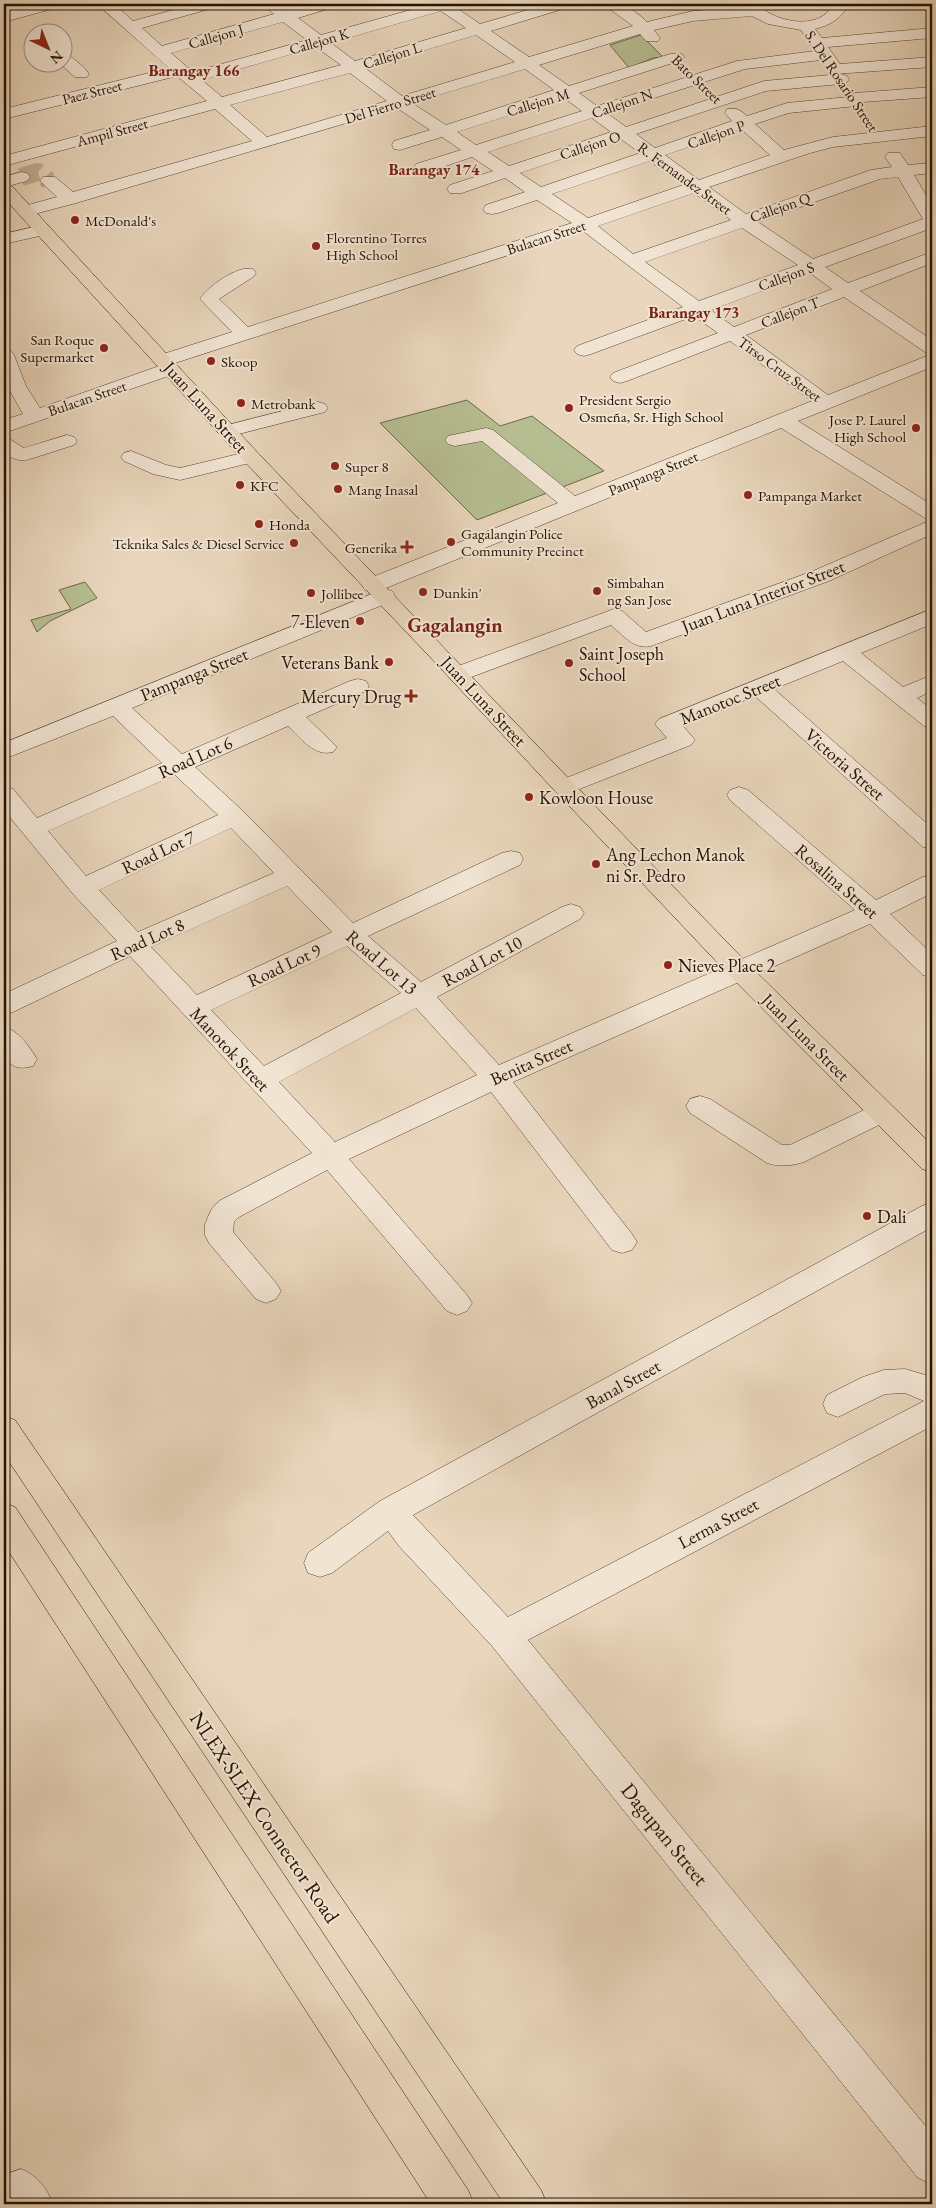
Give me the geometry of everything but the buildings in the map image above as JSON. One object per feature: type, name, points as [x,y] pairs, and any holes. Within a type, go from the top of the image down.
[{"type":"main road","name":"Juan Luna Street","points":[[4,188],[227,431],[564,787],[740,971],[931,1160]]},
{"type":"main road","name":"NLEX-SLEX Connector Road","points":[[4,1429],[527,2204]]},
{"type":"main road","points":[[4,1517],[454,2204]]},
{"type":"street","points":[[7,13],[54,4]]},
{"type":"street","points":[[105,4],[264,143]]},
{"type":"street","points":[[131,26],[211,4]]},
{"type":"street","name":"Tirso Cruz Street","points":[[270,4],[399,102],[584,225],[827,402]]},
{"type":"street","name":"Callejon J","points":[[160,51],[329,4]]},
{"type":"street","name":"R. Fernandez Street","points":[[444,4],[477,30],[527,63],[743,220],[932,348]]},
{"type":"street","name":"Callejon K","points":[[186,74],[318,41],[444,4]]},
{"type":"street","name":"Callejon L","points":[[220,104],[353,67],[564,4]]},
{"type":"street","name":"Bato Street","points":[[611,4],[636,20],[649,37],[676,57],[720,101],[782,157]]},
{"type":"street","points":[[755,7],[762,17],[774,22],[805,25],[829,20],[836,15],[838,9],[836,4]]},
{"type":"street","name":"Del Fierro Street","points":[[27,211],[264,143],[643,28],[693,16],[755,7]]},
{"type":"street","points":[[7,13],[22,23]]},
{"type":"street","name":"S. Del Rosario Street","points":[[805,25],[903,171],[932,220]]},
{"type":"street","name":"Callejon N","points":[[422,168],[698,77],[743,64],[821,49],[932,33]]},
{"type":"street","name":"Callejon M","points":[[400,145],[676,57]]},
{"type":"street","name":"Callejon O","points":[[456,189],[768,85],[932,62]]},
{"type":"street","points":[[72,66],[81,74]]},
{"type":"street","name":"Paez Street","points":[[4,114],[186,74]]},
{"type":"street","name":"Callejon P","points":[[492,209],[788,108],[855,99],[932,92]]},
{"type":"street","name":"Ampil Street","points":[[4,161],[220,104]]},
{"type":"street","name":"Bulacan Street","points":[[4,427],[245,334],[584,225],[782,157],[834,142],[872,124],[932,131]]},
{"type":"street","name":"Callejon Q","points":[[631,261],[877,174],[932,168]]},
{"type":"street","points":[[4,182],[21,177]]},
{"type":"street","points":[[49,181],[70,199]]},
{"type":"street","name":"Callejon S","points":[[584,350],[932,220]]},
{"type":"street","points":[[4,239],[42,230]]},
{"type":"street","name":"Callejon T","points":[[620,377],[932,257]]},
{"type":"street","points":[[245,334],[209,299],[247,273]]},
{"type":"street","points":[[4,355],[16,386],[35,416]]},
{"type":"street","name":"Pampanga Street","points":[[4,752],[165,686],[573,505],[932,360]]},
{"type":"street","points":[[227,431],[318,408]]},
{"type":"street","points":[[783,420],[932,514]]},
{"type":"street","points":[[455,440],[486,434],[573,505]]},
{"type":"street","points":[[4,444],[23,455],[67,441]]},
{"type":"street","points":[[130,457],[160,470],[180,474],[251,456]]},
{"type":"street","name":"Juan Luna Interior Street","points":[[458,674],[614,616],[643,641],[821,576],[932,526]]},
{"type":"street","name":"Manotoc Street","points":[[564,787],[683,740],[667,724],[932,616]]},
{"type":"street","points":[[846,652],[932,720]]},
{"type":"street","points":[[165,686],[155,678],[192,662]]},
{"type":"street","points":[[902,696],[932,682]]},
{"type":"street","name":"Road Lot 6","points":[[32,829],[358,686]]},
{"type":"street","name":"Victoria Street","points":[[758,687],[932,841]]},
{"type":"street","name":"Road Lot 13","points":[[116,706],[234,817],[349,934],[420,995],[495,1078],[622,1242]]},
{"type":"street","points":[[290,715],[325,746]]},
{"type":"street","name":"Manotok Street","points":[[4,794],[82,888],[330,1156],[457,1303]]},
{"type":"street","name":"Rosalina Street","points":[[739,795],[873,912],[932,969]]},
{"type":"street","name":"Road Lot 7","points":[[82,888],[234,817]]},
{"type":"street","name":"Road Lot 9","points":[[192,1008],[512,859]]},
{"type":"street","name":"Road Lot 8","points":[[4,1005],[134,944],[291,875]]},
{"type":"street","name":"Benita Street","points":[[266,1291],[219,1235],[218,1226],[221,1217],[229,1209],[330,1156],[495,1078],[873,912],[932,883]]},
{"type":"street","name":"Road Lot 10","points":[[260,1080],[571,913]]},
{"type":"street","points":[[4,1036],[22,1059]]},
{"type":"street","points":[[700,1106],[777,1156],[794,1155],[881,1112]]},
{"type":"street","name":"Banal Street","points":[[320,1563],[391,1511],[932,1214]]},
{"type":"street","points":[[838,1404],[884,1380],[913,1381],[932,1391]]},
{"type":"street","name":"Lerma Street","points":[[504,1636],[932,1411]]},
{"type":"street","name":"Dagupan Street","points":[[391,1511],[410,1536],[504,1636],[932,2164]]},
{"type":"street","points":[[4,2194],[21,2189],[33,2204]]},
{"type":"green space","points":[[641,35],[663,57],[653,58],[629,68],[610,45]]},
{"type":"green space","points":[[467,400],[500,426],[532,416],[604,471],[477,520],[380,423]]},
{"type":"green space","points":[[85,582],[97,598],[50,621],[37,632],[31,620],[71,609],[59,590]]},
{"type":"tunnel","points":[[21,177],[38,172],[49,181]]},
{"type":"place","name":"McDonald's","points":[[75,220]]},
{"type":"place","name":"Florentino Torres High School","points":[[316,246]]},
{"type":"place","name":"San Roque Supermarket","points":[[104,348]]},
{"type":"place","name":"Skoop","points":[[211,361]]},
{"type":"place","name":"Metrobank","points":[[241,403]]},
{"type":"place","name":"President Sergio Osmeña, Sr. High School","points":[[569,408]]},
{"type":"place","name":"Jose P. Laurel High School","points":[[916,428]]},
{"type":"place","name":"Super 8","points":[[335,466]]},
{"type":"place","name":"KFC","points":[[240,485]]},
{"type":"place","name":"Mang Inasal","points":[[338,489]]},
{"type":"place","name":"Pampanga Market","points":[[748,495]]},
{"type":"place","name":"Honda","points":[[259,524]]},
{"type":"place","name":"Gagalangin Police Community Precinct","points":[[451,542]]},
{"type":"place","name":"Teknika Sales & Diesel Service","points":[[294,543]]},
{"type":"place","name":"Generika","points":[[407,547]]},
{"type":"place","name":"Simbahan ng San Jose","points":[[597,591]]},
{"type":"place","name":"Dunkin'","points":[[423,592]]},
{"type":"place","name":"Jollibee","points":[[311,593]]},
{"type":"place","name":"7-Eleven","points":[[360,621]]},
{"type":"place","name":"Veterans Bank","points":[[389,662]]},
{"type":"place","name":"Saint Joseph School","points":[[569,663]]},
{"type":"place","name":"Mercury Drug","points":[[411,696]]},
{"type":"place","name":"Kowloon House","points":[[529,797]]},
{"type":"place","name":"Ang Lechon Manok ni Sr. Pedro","points":[[596,864]]},
{"type":"place","name":"Nieves Place 2","points":[[668,965]]},
{"type":"place","name":"Dali","points":[[867,1216]]},
{"type":"district","name":"Barangay 166","points":[[194,70]]},
{"type":"district","name":"Barangay 174","points":[[434,169]]},
{"type":"district","name":"Barangay 173","points":[[694,312]]},
{"type":"district","name":"Gagalangin","points":[[455,625]]}]
